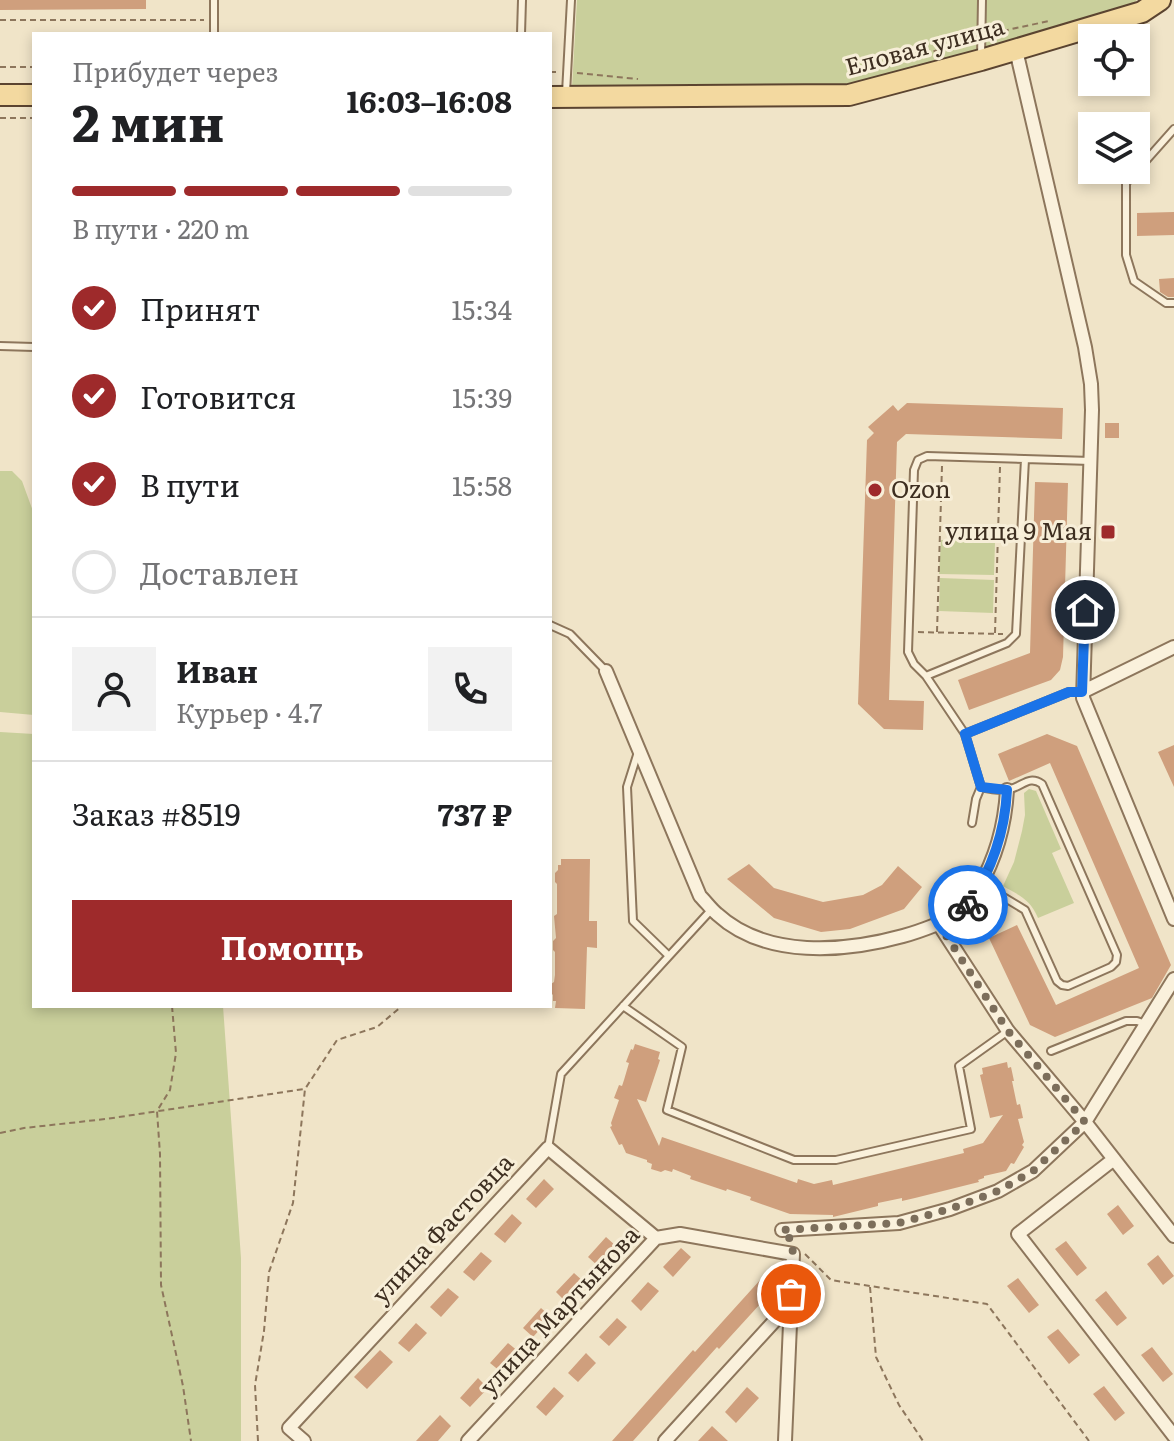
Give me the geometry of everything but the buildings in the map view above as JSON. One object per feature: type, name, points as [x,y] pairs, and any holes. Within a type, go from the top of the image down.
[{"type":"main road","name":"Еловая улица","points":[[558,97],[849,95],[1142,12],[1160,0]]},
{"type":"main road","points":[[0,95],[32,95]]},
{"type":"street","points":[[1016,50],[1091,384],[1084,704],[1174,919]]},
{"type":"street","points":[[1082,692],[1174,647]]},
{"type":"street","points":[[606,671],[700,896],[719,916],[746,933],[771,943],[824,950],[874,944],[922,931],[965,910],[993,861],[1004,823],[1007,790]]},
{"type":"street","points":[[938,923],[1008,1031],[1085,1122],[1174,1236]]},
{"type":"street","points":[[785,1441],[793,1248],[782,1230],[899,1223],[998,1191],[1033,1171],[1085,1122],[1174,979]]},
{"type":"street","name":"улица Фастовца","points":[[304,1441],[289,1428],[548,1148],[656,1238]]},
{"type":"street","points":[[1114,1159],[1018,1234],[1174,1436]]},
{"type":"street","name":"улица Мартынова","points":[[468,1441],[656,1238],[680,1234],[793,1248]]},
{"type":"street","points":[[665,1441],[779,1316],[791,1294]]},
{"type":"lane","points":[[214,0],[214,32]]},
{"type":"lane","points":[[521,32],[522,0]]},
{"type":"lane","points":[[558,97],[567,72],[571,0]]},
{"type":"lane","points":[[981,60],[982,0]]},
{"type":"lane","points":[[1174,129],[1126,183],[1126,255],[1134,281],[1166,303],[1174,303]]},
{"type":"lane","points":[[0,346],[32,347]]},
{"type":"lane","points":[[972,823],[981,787],[965,734],[908,652],[915,464],[922,457],[942,456],[1091,461]]},
{"type":"lane","points":[[926,676],[1007,643],[1016,634],[1025,459]]},
{"type":"lane","points":[[552,626],[570,634],[606,671]]},
{"type":"lane","points":[[965,734],[1069,692],[1082,692]]},
{"type":"lane","points":[[639,749],[627,787],[633,921],[669,956]]},
{"type":"lane","points":[[981,787],[1007,790],[1031,780],[1042,784],[1117,955],[1116,962],[1068,986],[1062,985],[1057,981],[1025,910],[981,884]]},
{"type":"lane","points":[[548,1148],[561,1074],[712,909]]},
{"type":"lane","points":[[623,1006],[682,1047],[667,1110],[794,1160],[836,1160],[971,1129],[959,1066],[1008,1031]]},
{"type":"lane","points":[[1051,1051],[1126,1021],[1146,1024]]},
{"type":"path","points":[[877,70],[981,35],[1059,19]]},
{"type":"path","points":[[0,20],[214,20]]},
{"type":"path","points":[[0,67],[32,67]]},
{"type":"path","points":[[552,72],[645,80]]},
{"type":"path","points":[[0,118],[32,118]]},
{"type":"path","points":[[937,632],[942,456]]},
{"type":"path","points":[[995,633],[1000,458]]},
{"type":"path","points":[[908,631],[1016,634]]},
{"type":"path","points":[[172,1008],[176,1053],[170,1090],[157,1111],[161,1285],[183,1386],[191,1441]]},
{"type":"path","points":[[258,1441],[256,1372],[264,1331],[269,1272],[293,1203],[305,1089],[337,1040],[377,1027],[400,1008]]},
{"type":"path","points":[[0,1133],[305,1089]]},
{"type":"path","points":[[793,1248],[831,1280],[987,1304],[1089,1441]]},
{"type":"path","points":[[870,1286],[876,1357],[899,1405],[923,1441]]},
{"type":"green space","points":[[577,0],[1137,0],[1128,7],[1021,42],[846,84],[572,87]]},
{"type":"green space","points":[[0,471],[12,471],[22,481],[32,508],[32,715],[0,712]]},
{"type":"green space","points":[[941,540],[995,542],[994,575],[939,574]]},
{"type":"green space","points":[[940,578],[994,580],[993,613],[939,611]]},
{"type":"green space","points":[[0,732],[32,734],[32,1008],[223,1008],[241,1258],[241,1441],[0,1441]]},
{"type":"green space","points":[[1029,789],[1036,791],[1061,849],[1052,853],[1074,903],[1038,918],[1028,902],[1003,886],[1014,862],[1025,815],[1024,793]]},
{"type":"way so far","points":[[791,1294],[793,1242],[782,1230],[899,1223],[950,1209],[998,1191],[1033,1171],[1085,1122],[1008,1031],[938,923],[965,910],[968,905]]},
{"type":"place","name":"Ozon","points":[[875,490]]},
{"type":"place","name":"улица 9 Мая","points":[[1108,532]]},
{"type":"route","points":[[968,905],[993,861],[1004,823],[1007,790],[981,787],[965,734],[1069,692],[1082,692],[1085,610]]}]
